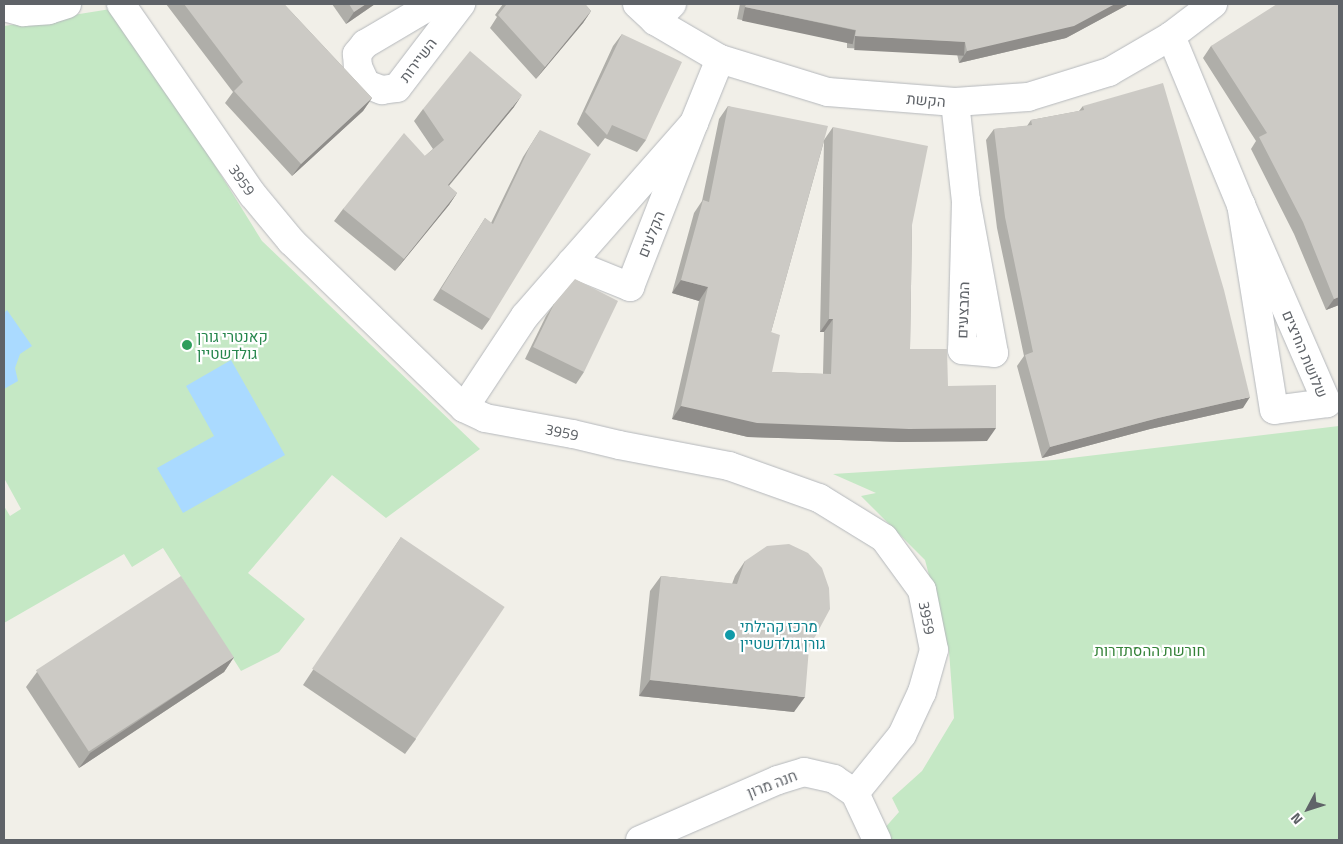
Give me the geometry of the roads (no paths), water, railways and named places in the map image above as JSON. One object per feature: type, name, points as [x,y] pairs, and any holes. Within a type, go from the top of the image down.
[{"type":"street","points":[[4,7],[23,12],[49,10],[67,4]]},
{"type":"street","name":"3959","points":[[122,4],[253,195],[291,241],[464,408],[485,418],[729,466],[819,498],[884,538],[922,590],[934,650],[922,692],[902,735],[855,793]]},
{"type":"street","name":"השיירות","points":[[433,4],[365,44],[357,54],[358,67],[366,84],[382,90],[397,88],[461,4]]},
{"type":"street","name":"הקשת","points":[[655,10],[720,59],[828,92],[955,102],[1028,97],[1109,72],[1171,36],[1213,4]]},
{"type":"street","name":"שלושת החיצים","points":[[1171,36],[1241,205],[1327,403],[1274,410],[1241,205]]},
{"type":"street","name":"הקלעים","points":[[571,263],[630,287],[720,59]]},
{"type":"street","points":[[955,102],[966,201]]},
{"type":"street","name":"הקלעים","points":[[464,408],[525,316],[694,124]]},
{"type":"street","name":"חנה מרון","points":[[640,840],[778,780],[804,772],[834,779],[855,793]]},
{"type":"street","points":[[855,793],[877,840]]},
{"type":"water","points":[[7,310],[32,346],[20,354],[15,368],[18,381],[4,389],[4,313]]},
{"type":"water","points":[[231,360],[285,455],[183,513],[157,468],[214,436],[186,386]]},
{"type":"place","name":"קאנטרי גורן גולדשטיין","points":[[187,345]]},
{"type":"place","name":"מרכז קהילתי גורן גולדשטיין","points":[[730,635]]},
{"type":"park label","name":"חורשת ההסתדרות","points":[[1150,651]]}]
